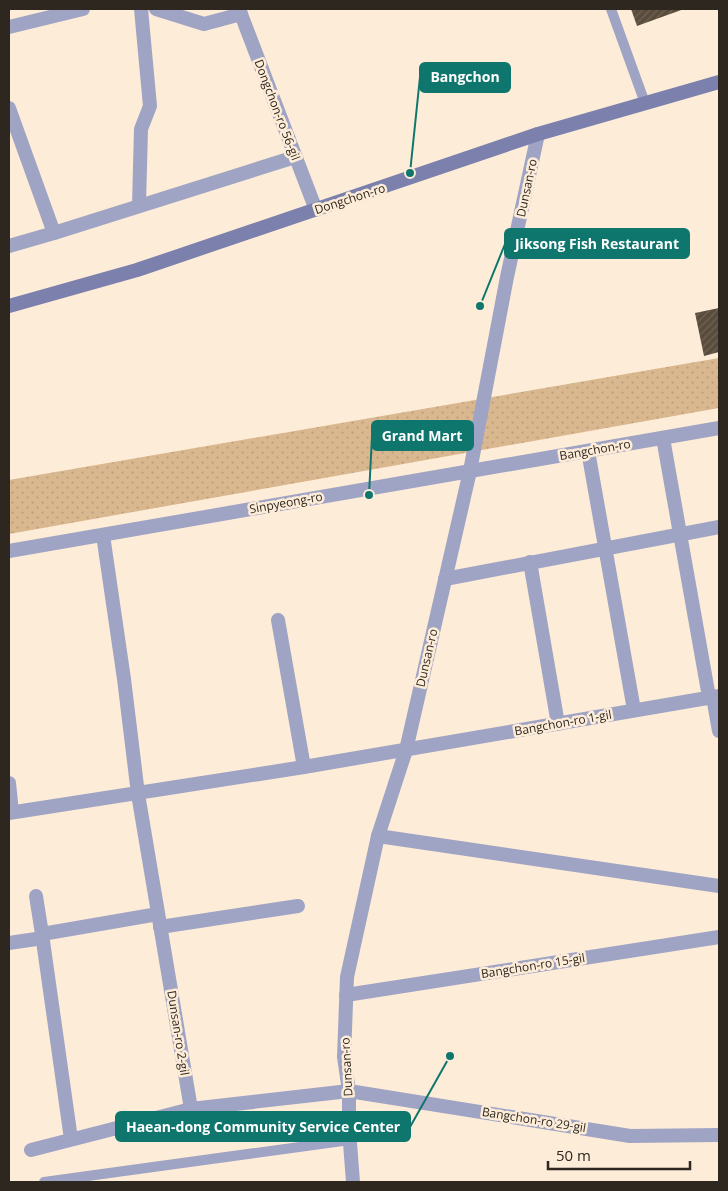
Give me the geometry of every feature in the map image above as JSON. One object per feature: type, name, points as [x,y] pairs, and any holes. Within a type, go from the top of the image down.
[{"type":"main road","name":"Dongchon-ro","points":[[9,306],[137,270],[538,134],[719,82]]},
{"type":"street","points":[[9,27],[84,9]]},
{"type":"street","points":[[139,205],[141,128],[150,106],[141,9]]},
{"type":"street","points":[[156,9],[204,24],[240,12]]},
{"type":"street","name":"Dongchon-ro 56-gil","points":[[240,12],[316,210]]},
{"type":"street","points":[[9,108],[54,233]]},
{"type":"street","name":"Dunsan-ro","points":[[353,1182],[349,1091],[344,1057],[347,978],[378,836],[406,750],[470,471],[507,277],[538,134]]},
{"type":"street","points":[[9,246],[295,157]]},
{"type":"street","name":"Bangchon-ro","points":[[470,471],[719,428]]},
{"type":"street","points":[[663,438],[719,731]]},
{"type":"street","points":[[588,451],[634,710]]},
{"type":"street","name":"Sinpyeong-ro","points":[[9,551],[470,471]]},
{"type":"street","points":[[445,579],[719,527]]},
{"type":"street","name":"Dunsan-ro 2-gil","points":[[103,535],[124,679],[138,794],[191,1109]]},
{"type":"street","points":[[530,562],[558,724]]},
{"type":"street","points":[[278,620],[304,767]]},
{"type":"street","name":"Bangchon-ro 1-gil","points":[[406,750],[714,697]]},
{"type":"street","points":[[9,783],[10,812],[138,794],[406,750]]},
{"type":"street","points":[[378,836],[719,886]]},
{"type":"street","points":[[36,896],[71,1139]]},
{"type":"street","points":[[9,943],[43,936],[159,920],[298,906]]},
{"type":"street","name":"Bangchon-ro 15-gil","points":[[346,995],[719,937]]},
{"type":"street","name":"Bangchon-ro 29-gil","points":[[191,1109],[349,1091],[630,1136],[719,1135]]},
{"type":"street","points":[[31,1150],[191,1109]]},
{"type":"lane","points":[[612,9],[645,102]]},
{"type":"lane","points":[[44,1182],[350,1140]]},
{"type":"shaded area","points":[[719,358],[719,408],[9,534],[9,480]]},
{"type":"building","points":[[631,9],[684,9],[637,26]]},
{"type":"building","points":[[719,308],[719,352],[704,356],[695,313]]},
{"type":"place","name":"Bangchon","points":[[410,173]]},
{"type":"place","name":"Jiksong Fish Restaurant","points":[[480,306]]},
{"type":"place","name":"Grand Mart","points":[[369,495]]},
{"type":"place","name":"Haean-dong Community Service Center","points":[[450,1056]]}]
